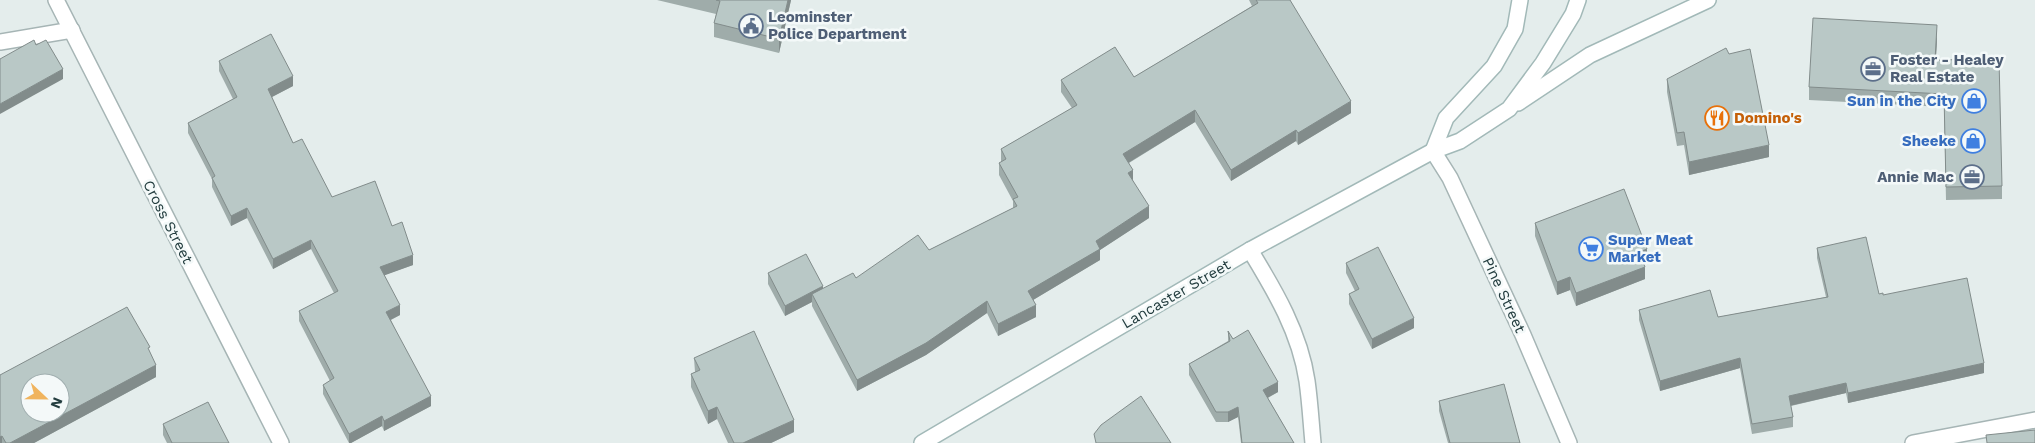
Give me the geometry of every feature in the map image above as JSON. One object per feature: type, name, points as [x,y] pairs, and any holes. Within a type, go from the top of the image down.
[{"type":"street","name":"Cross Street","points":[[56,0],[280,443]]},
{"type":"street","points":[[1434,151],[1446,118],[1494,66],[1515,29],[1520,0]]},
{"type":"street","name":"Lancaster Street","points":[[922,443],[1250,250],[1434,151],[1460,141],[1509,109],[1543,63],[1573,14],[1578,0]]},
{"type":"street","points":[[1509,109],[1590,55],[1708,0]]},
{"type":"street","points":[[0,42],[72,30]]},
{"type":"street","name":"Pine Street","points":[[1434,151],[1450,178],[1515,318],[1569,443]]},
{"type":"street","points":[[1250,250],[1288,317],[1299,349],[1307,380],[1313,443]]},
{"type":"street","points":[[1913,443],[1945,440],[2035,420]]},
{"type":"building","points":[[716,0],[788,0],[779,39],[714,23],[720,1]]},
{"type":"building","points":[[1256,0],[1290,0],[1351,101],[1298,133],[1296,130],[1231,170],[1195,110],[1123,154],[1133,170],[1128,173],[1149,206],[1096,241],[1100,249],[1028,291],[1036,305],[998,324],[987,301],[926,343],[857,380],[812,294],[853,273],[856,278],[918,235],[929,250],[1017,206],[1013,199],[1018,197],[999,163],[1006,159],[1001,149],[1077,105],[1061,80],[1115,47],[1134,77],[1258,3]]},
{"type":"building","points":[[1813,18],[1937,25],[1935,60],[1999,59],[2002,186],[1946,187],[1944,94],[1809,87]]},
{"type":"building","points":[[271,34],[293,76],[268,89],[293,143],[302,139],[332,197],[375,181],[392,226],[402,222],[413,255],[380,267],[400,305],[386,312],[431,396],[384,421],[382,416],[349,434],[323,385],[334,378],[299,311],[338,291],[311,240],[273,259],[247,208],[231,216],[212,178],[215,176],[188,123],[237,97],[219,61]]},
{"type":"building","points":[[34,40],[36,45],[46,40],[63,69],[0,104],[0,59]]},
{"type":"building","name":"Domino's","points":[[1726,48],[1729,54],[1750,49],[1769,145],[1689,162],[1684,132],[1677,133],[1667,79]]},
{"type":"building","name":"Super Meat Market","points":[[1624,189],[1647,249],[1639,252],[1645,267],[1576,293],[1570,277],[1557,282],[1535,223]]},
{"type":"building","points":[[1866,237],[1879,294],[1883,293],[1883,295],[1967,278],[1984,363],[1848,393],[1846,383],[1789,396],[1793,417],[1752,424],[1740,358],[1660,381],[1639,310],[1710,290],[1718,317],[1828,297],[1817,248]]},
{"type":"building","points":[[1378,247],[1414,318],[1372,339],[1349,294],[1359,289],[1346,263]]},
{"type":"building","points":[[806,254],[823,286],[785,306],[768,273]]},
{"type":"building","points":[[127,307],[150,347],[148,348],[156,365],[70,411],[70,373],[20,373],[20,423],[47,423],[10,443],[6,443],[2,436],[0,437],[0,375]]},
{"type":"building","points":[[1248,330],[1278,382],[1263,390],[1294,443],[1242,443],[1238,407],[1228,412],[1216,412],[1189,364],[1230,341],[1228,331],[1233,339]]},
{"type":"building","points":[[754,331],[794,420],[743,443],[734,443],[717,407],[708,411],[691,374],[700,370],[694,358]]},
{"type":"building","points":[[1504,384],[1520,443],[1450,443],[1439,401]]},
{"type":"building","points":[[1141,396],[1171,443],[1096,443],[1094,434],[1101,425]]},
{"type":"building","points":[[208,402],[229,443],[172,443],[163,424]]},
{"type":"building","points":[[2035,430],[2035,443],[1987,443],[1986,435]]},
{"type":"place","name":"Leominster Police Department","points":[[751,26]]},
{"type":"place","name":"Foster - Healey Real Estate","points":[[1873,69]]},
{"type":"place","name":"Sun in the City","points":[[1974,101]]},
{"type":"place","name":"Domino's","points":[[1717,118]]},
{"type":"place","name":"Sheeke","points":[[1973,141]]},
{"type":"place","name":"Annie Mac","points":[[1972,177]]},
{"type":"place","name":"Super Meat Market","points":[[1591,249]]}]
